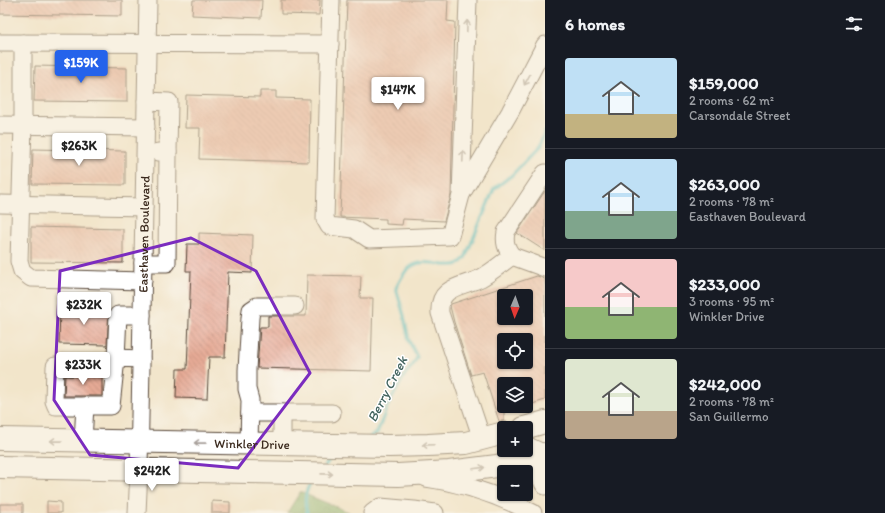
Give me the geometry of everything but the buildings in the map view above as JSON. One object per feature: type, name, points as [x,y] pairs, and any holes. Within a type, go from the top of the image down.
[{"type":"main road","points":[[533,425],[545,422]]},
{"type":"main road","points":[[474,441],[497,435]]},
{"type":"main road","name":"Winkler Drive","points":[[0,439],[389,446],[428,446],[474,441]]},
{"type":"main road","points":[[266,444],[268,472]]},
{"type":"main road","points":[[0,467],[398,475],[449,472],[497,466],[545,455]]},
{"type":"street","name":"Easthaven Boulevard","points":[[137,513],[140,442],[148,0]]},
{"type":"street","points":[[331,0],[325,219],[329,226],[354,229],[369,239],[450,236],[461,195],[468,0]]},
{"type":"street","points":[[0,43],[330,44]]},
{"type":"street","points":[[23,43],[23,125],[19,260],[22,271],[31,278],[143,281]]},
{"type":"street","points":[[461,195],[510,112],[545,45]]},
{"type":"street","points":[[143,263],[166,263],[168,201],[169,102],[146,101]]},
{"type":"street","points":[[0,125],[146,127]]},
{"type":"street","points":[[145,152],[168,152]]},
{"type":"street","points":[[545,173],[506,232],[504,239],[505,245],[512,256],[545,268]]},
{"type":"street","points":[[0,204],[144,204],[168,201]]},
{"type":"street","points":[[474,441],[439,307],[442,299],[449,290],[482,277],[512,256]]},
{"type":"street","points":[[266,444],[250,413],[250,400],[247,389],[251,310],[257,306],[295,306]]},
{"type":"street","points":[[141,359],[116,363],[55,366],[54,401],[56,406],[111,406],[116,363],[118,315],[142,315]]},
{"type":"street","points":[[83,441],[85,406]]},
{"type":"street","points":[[250,413],[332,413]]},
{"type":"street","points":[[266,444],[282,413]]},
{"type":"street","name":"Winkler Drive","points":[[474,441],[497,442]]},
{"type":"street","points":[[533,449],[545,455],[540,469],[542,482],[545,486]]},
{"type":"street","points":[[398,475],[433,479],[475,489],[512,502],[533,513]]},
{"type":"street","points":[[372,513],[380,507],[435,513]]},
{"type":"highlighted area","points":[[191,238],[256,271],[310,373],[238,468],[90,455],[54,400],[60,271]]},
{"type":"green space","points":[[300,492],[349,512],[349,513],[287,513]]},
{"type":"waterway","name":"Berry Creek","points":[[370,437],[377,433],[387,407],[406,373],[413,365],[417,357],[409,341],[396,288],[401,279],[406,271],[419,263],[425,262],[452,265],[458,264],[465,258],[494,189],[512,175],[538,148],[545,132]]},
{"type":"waterway","name":"Berry Creek","points":[[325,466],[329,461],[341,454]]},
{"type":"waterway","name":"Berry Creek","points":[[307,513],[306,496],[312,481]]}]
